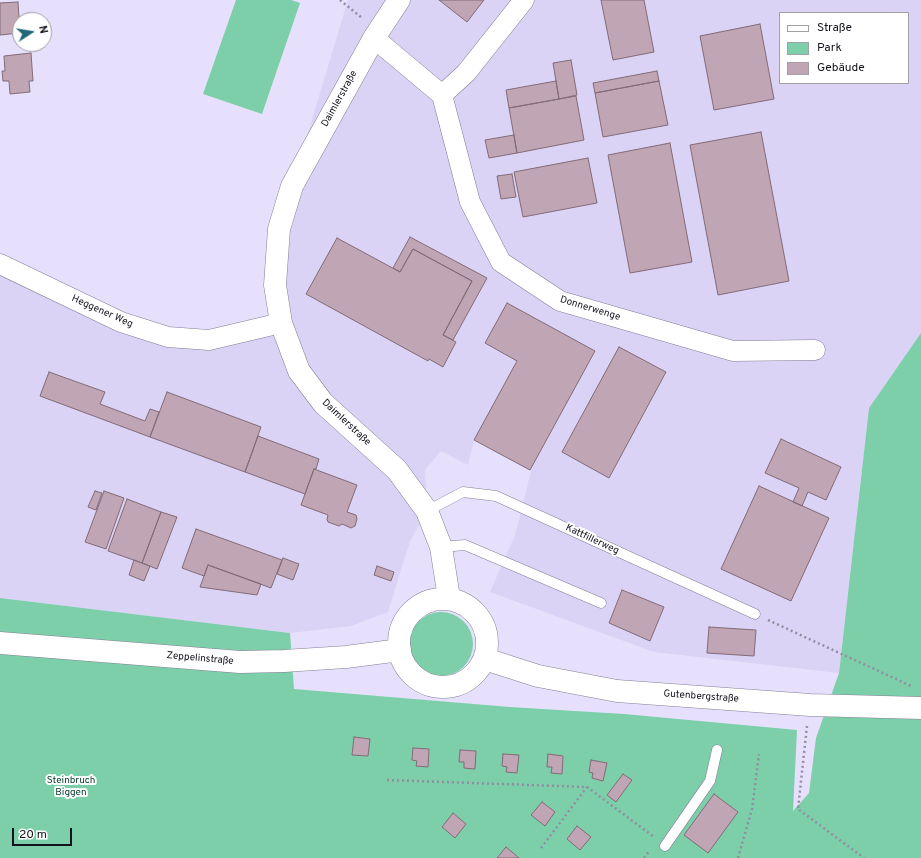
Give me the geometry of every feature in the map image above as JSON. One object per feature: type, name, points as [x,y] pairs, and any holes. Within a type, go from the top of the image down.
[{"type":"main road","name":"Daimlerstraße","points":[[399,0],[369,29],[292,186],[279,229],[275,285],[281,324],[299,370],[323,403],[398,470],[427,510],[441,547],[449,598]]},
{"type":"main road","points":[[449,598],[462,602],[473,610],[482,620],[488,646],[485,659],[477,671],[467,680],[453,686],[439,687],[425,683],[413,675],[404,663],[400,650],[400,636],[404,623],[412,612],[422,604],[436,599],[449,598]]},
{"type":"main road","name":"Zeppelinstraße","points":[[0,643],[240,662],[284,661],[338,657],[400,650]]},
{"type":"main road","name":"Gutenbergstraße","points":[[485,659],[538,676],[617,690],[810,705],[921,708]]},
{"type":"street","points":[[369,29],[442,95],[466,73],[524,0]]},
{"type":"street","name":"Donnerwenge","points":[[442,95],[470,202],[501,262],[560,301],[733,351],[815,350]]},
{"type":"street","name":"Heggener Weg","points":[[0,264],[121,322],[168,337],[209,340],[281,324]]},
{"type":"lane","name":"Kattfillerweg","points":[[427,510],[463,492],[496,496],[755,614]]},
{"type":"lane","points":[[441,547],[464,545],[601,603]]},
{"type":"lane","points":[[665,846],[710,781],[717,750]]},
{"type":"path","points":[[340,0],[369,29]]},
{"type":"path","points":[[755,614],[914,687]]},
{"type":"path","points":[[810,705],[798,809],[864,858]]},
{"type":"path","points":[[738,858],[752,809],[759,754]]},
{"type":"path","points":[[387,780],[587,787],[665,846]]},
{"type":"path","points":[[541,848],[587,787]]},
{"type":"shaded area","points":[[348,0],[921,0],[921,333],[869,408],[839,673],[654,652],[490,592],[515,535],[531,471],[474,440],[468,465],[441,451],[425,470],[427,511],[410,541],[388,612],[351,626],[290,633],[0,598],[0,264],[168,337],[281,323],[279,229]]},
{"type":"green space","points":[[236,0],[291,0],[300,3],[262,114],[203,94]]},
{"type":"green space","name":"Steinbruch Biggen","points":[[921,333],[921,858],[0,858],[0,598],[290,633],[294,689],[510,707],[624,714],[797,730],[793,811],[809,793],[816,738],[839,673],[869,408]]},
{"type":"green space","points":[[441,612],[459,618],[467,626],[473,644],[467,662],[459,670],[441,676],[423,670],[415,662],[409,644],[415,626],[423,618]]},
{"type":"building","points":[[439,0],[484,0],[467,22]]},
{"type":"building","points":[[601,0],[644,0],[654,52],[613,60]]},
{"type":"building","points":[[18,2],[19,12],[12,12],[12,34],[0,35],[0,3]]},
{"type":"building","points":[[760,24],[774,99],[714,110],[700,36]]},
{"type":"building","points":[[31,53],[33,81],[29,81],[30,92],[10,94],[9,81],[3,81],[2,71],[5,71],[4,56]]},
{"type":"building","points":[[571,60],[577,95],[559,99],[553,63]]},
{"type":"building","points":[[657,71],[659,81],[595,93],[593,83]]},
{"type":"building","points":[[556,81],[559,99],[509,108],[506,90]]},
{"type":"building","points":[[659,81],[668,125],[603,137],[595,93]]},
{"type":"building","points":[[576,96],[584,140],[517,153],[509,108]]},
{"type":"building","points":[[761,132],[789,281],[718,295],[690,145]]},
{"type":"building","points":[[514,135],[517,153],[489,158],[485,140]]},
{"type":"building","points":[[670,143],[692,262],[630,273],[608,155]]},
{"type":"building","points":[[588,158],[597,203],[523,217],[514,172]]},
{"type":"building","points":[[512,174],[516,197],[501,199],[497,176]]},
{"type":"building","points":[[410,237],[487,278],[453,340],[443,335],[472,281],[413,249],[400,272],[393,268]]},
{"type":"building","points":[[337,238],[400,272],[413,249],[472,281],[443,335],[456,342],[443,367],[429,359],[428,361],[306,294]]},
{"type":"building","points":[[507,303],[595,351],[530,470],[474,440],[517,361],[485,343]]},
{"type":"building","points":[[619,347],[666,372],[609,478],[562,452]]},
{"type":"building","points":[[49,372],[105,392],[100,404],[145,421],[150,409],[159,412],[150,437],[40,396]]},
{"type":"building","points":[[167,392],[261,427],[245,472],[150,437]]},
{"type":"building","points":[[258,436],[319,459],[305,494],[245,472]]},
{"type":"building","points":[[781,439],[841,467],[826,500],[808,492],[802,506],[793,502],[799,488],[765,473]]},
{"type":"building","points":[[314,469],[357,485],[347,512],[356,515],[357,519],[355,526],[351,528],[342,524],[339,526],[328,522],[328,515],[301,505]]},
{"type":"building","points":[[759,486],[829,518],[791,601],[721,569]]},
{"type":"building","points":[[95,491],[102,493],[96,510],[88,507]]},
{"type":"building","points":[[104,491],[124,498],[106,549],[85,542]]},
{"type":"building","points":[[127,499],[161,512],[142,563],[108,551]]},
{"type":"building","points":[[161,512],[177,517],[157,569],[142,563]]},
{"type":"building","points":[[196,529],[282,560],[271,588],[208,565],[204,576],[182,568]]},
{"type":"building","points":[[283,558],[299,564],[293,580],[277,574]]},
{"type":"building","points":[[134,560],[150,566],[144,581],[129,575]]},
{"type":"building","points":[[208,565],[261,584],[257,595],[200,587]]},
{"type":"building","points":[[377,566],[394,572],[391,581],[374,575]]},
{"type":"building","points":[[622,590],[664,607],[650,641],[609,623]]},
{"type":"building","points":[[709,627],[756,630],[754,656],[707,653]]},
{"type":"building","points":[[354,737],[370,739],[368,756],[352,755]]},
{"type":"building","points":[[413,748],[429,749],[428,767],[416,766],[417,761],[412,760]]},
{"type":"building","points":[[460,750],[476,751],[475,769],[464,768],[464,762],[459,762]]},
{"type":"building","points":[[503,754],[519,755],[517,773],[506,772],[507,767],[502,766]]},
{"type":"building","points":[[548,754],[563,756],[562,774],[551,773],[552,767],[547,767]]},
{"type":"building","points":[[591,760],[607,763],[603,781],[592,778],[593,773],[589,772]]},
{"type":"building","points":[[623,774],[632,780],[616,802],[607,795]]},
{"type":"building","points":[[714,794],[738,812],[708,853],[684,835]]},
{"type":"building","points":[[542,802],[555,812],[545,826],[531,815]]},
{"type":"building","points":[[453,813],[466,824],[455,838],[442,827]]},
{"type":"building","points":[[577,826],[591,837],[580,850],[567,839]]},
{"type":"building","points":[[506,847],[519,858],[497,858]]}]
